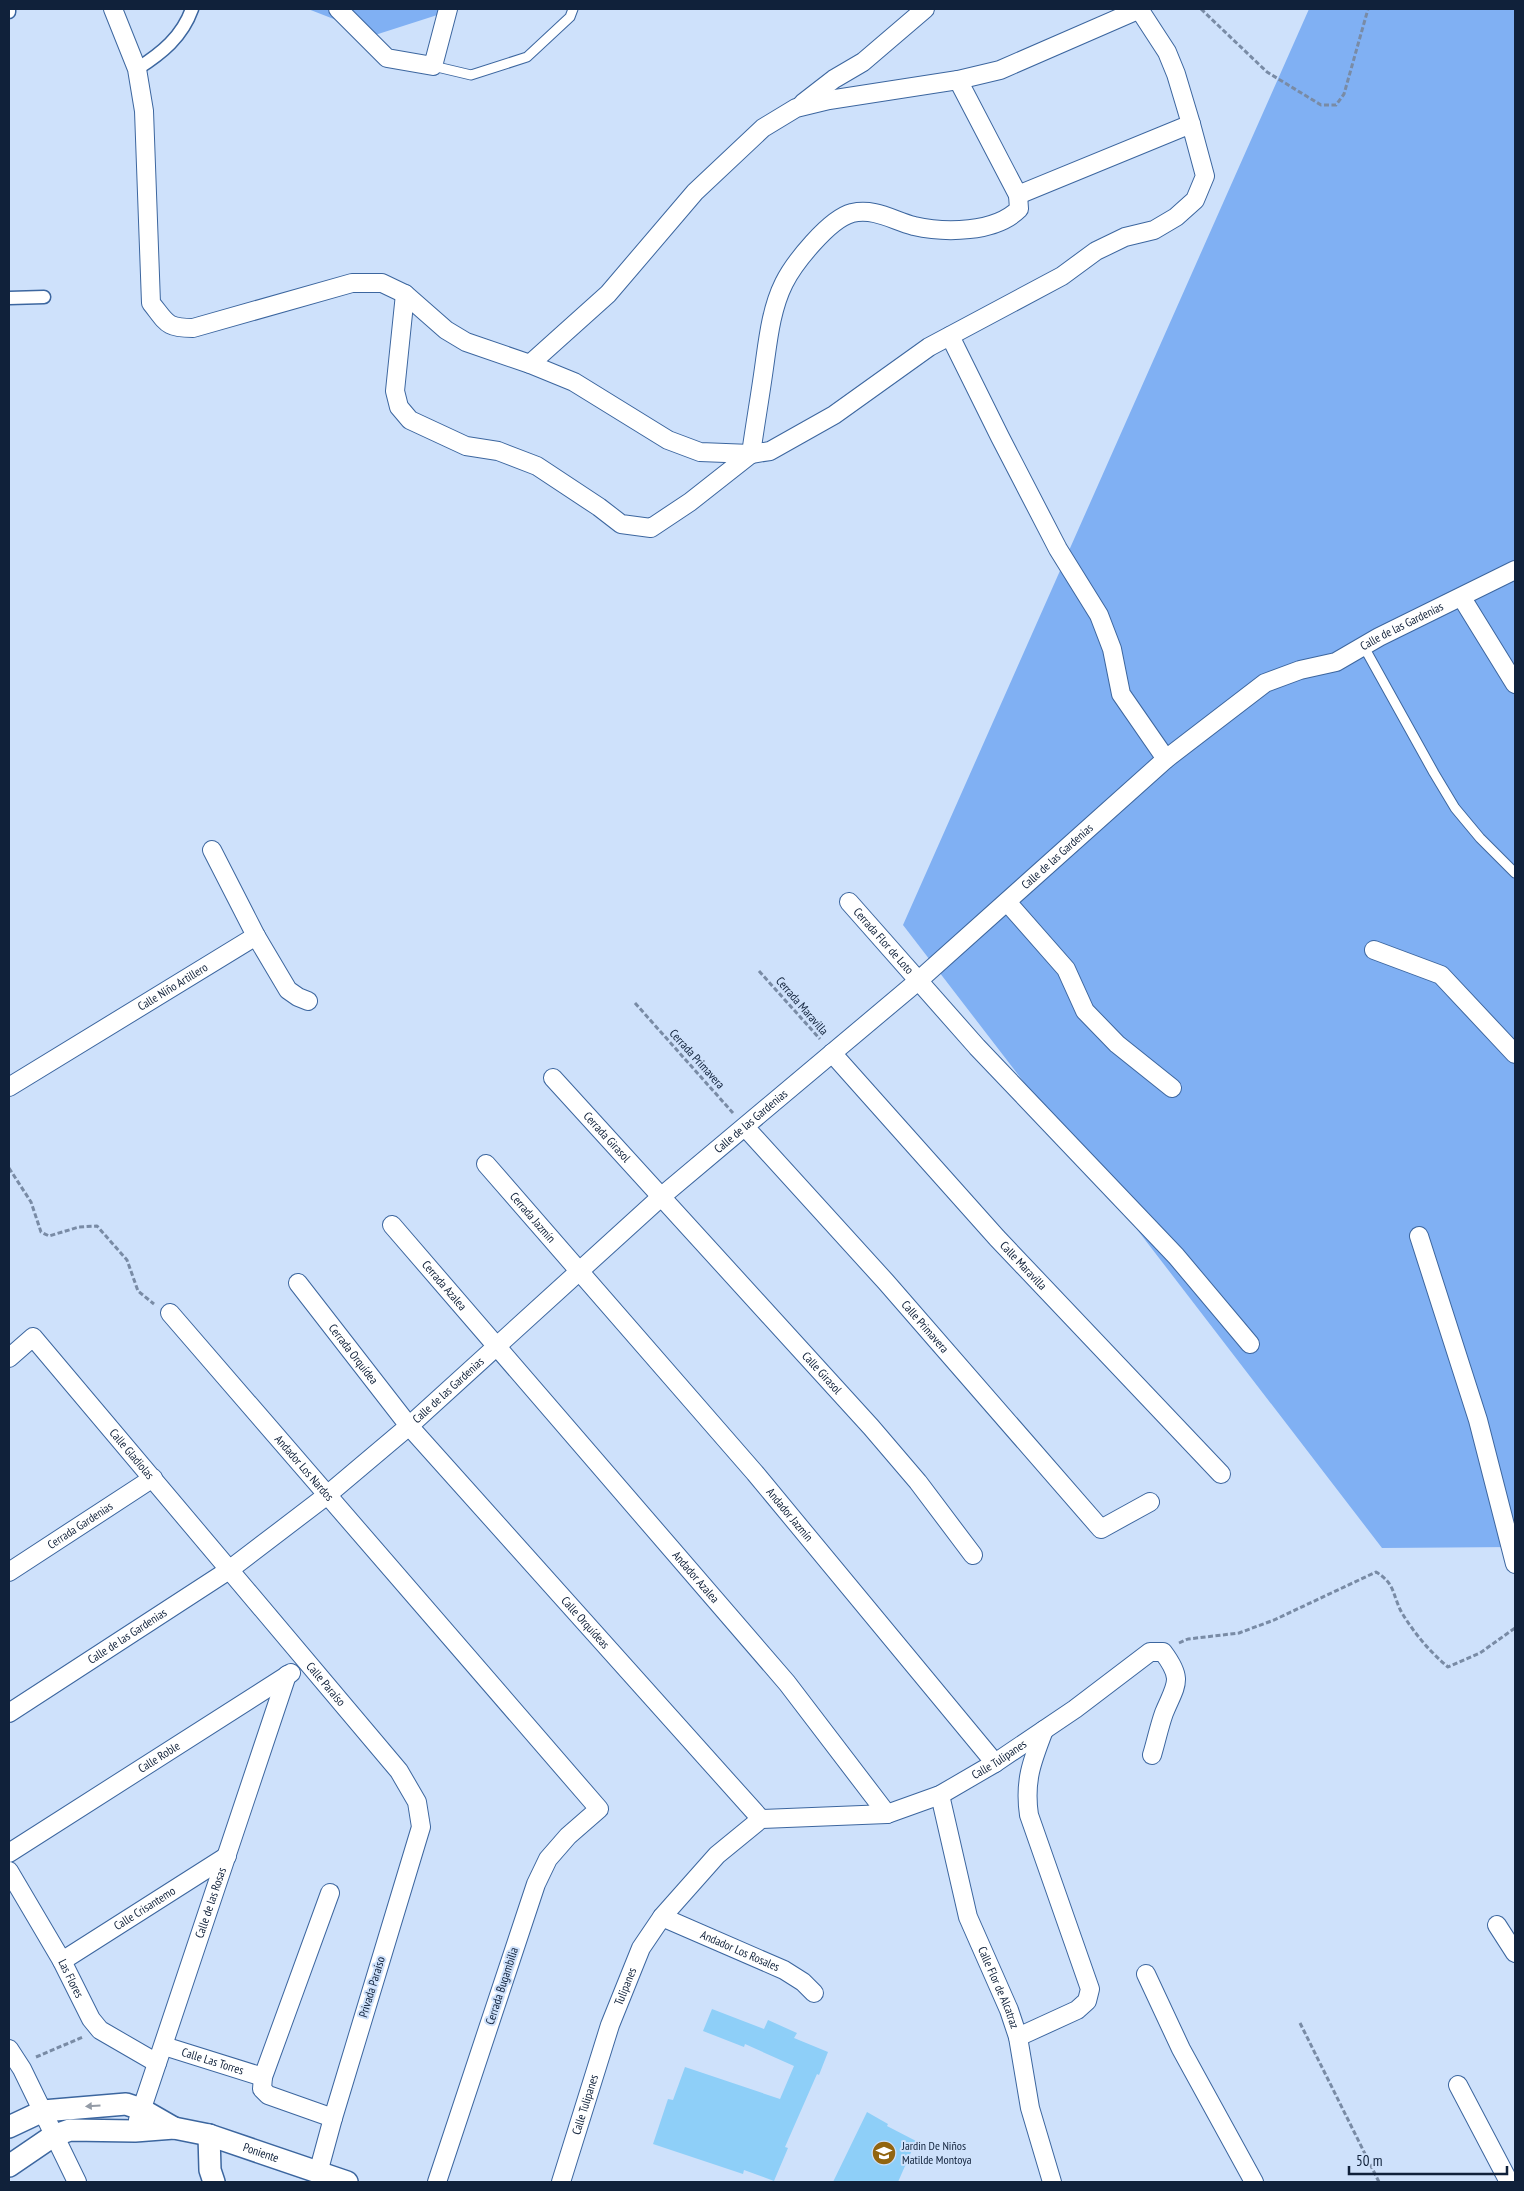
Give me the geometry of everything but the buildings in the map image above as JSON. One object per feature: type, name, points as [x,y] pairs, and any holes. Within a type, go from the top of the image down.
[{"type":"street","points":[[113,9],[137,69],[144,111],[151,303],[166,323],[174,328],[193,328],[352,283],[382,283],[405,294],[446,330],[466,342],[530,364],[574,382],[668,440],[700,452],[751,454],[770,450],[834,415],[929,347],[1062,276],[1096,251],[1125,237],[1154,230],[1176,217],[1195,200],[1205,176],[1191,124],[1167,52],[1140,9],[1000,70],[958,80],[829,100],[796,108]]},
{"type":"street","points":[[137,69],[157,57],[175,41],[188,21],[192,9]]},
{"type":"street","points":[[338,9],[387,58],[433,66],[448,9]]},
{"type":"street","points":[[530,364],[608,294],[695,192],[763,128],[796,108],[834,79],[863,62],[925,9]]},
{"type":"street","points":[[405,294],[395,391],[399,407],[410,420],[466,446],[498,451],[537,466],[621,524],[651,528],[690,502],[751,454],[770,327],[784,283],[812,244],[829,228],[850,214],[875,212],[914,226],[962,230],[1001,222],[1019,209],[1018,195],[958,80]]},
{"type":"street","points":[[1018,195],[1191,124]]},
{"type":"street","points":[[9,298],[44,297]]},
{"type":"street","points":[[950,336],[1054,541],[1099,615],[1112,648],[1121,694],[1166,759]]},
{"type":"street","name":"Calle de las Gardenias","points":[[9,1713],[229,1570],[326,1496],[409,1426],[662,1196],[918,981],[1198,732],[1265,683],[1300,670],[1336,662],[1515,570]]},
{"type":"street","points":[[1462,598],[1515,684]]},
{"type":"street","points":[[212,850],[256,936],[288,990],[308,1001]]},
{"type":"street","name":"Cerrada Flor de Loto","points":[[849,902],[977,1046],[1176,1256],[1250,1344]]},
{"type":"street","points":[[1007,902],[1066,969],[1085,1011],[1117,1044],[1172,1088]]},
{"type":"street","name":"Calle Niño Artillero","points":[[9,1087],[256,936]]},
{"type":"street","points":[[1374,950],[1441,975],[1515,1054]]},
{"type":"street","name":"Calle Maravilla","points":[[832,1053],[997,1238],[1220,1474]]},
{"type":"street","name":"Cerrada Girasol","points":[[553,1078],[662,1196]]},
{"type":"street","name":"Calle Primavera","points":[[745,1126],[886,1282],[1101,1529],[1150,1502]]},
{"type":"street","name":"Cerrada Jazmín","points":[[486,1164],[580,1270]]},
{"type":"street","name":"Calle Girasol","points":[[662,1196],[894,1454],[918,1482],[973,1555]]},
{"type":"street","name":"Cerrada Azalea","points":[[392,1225],[496,1347]]},
{"type":"street","points":[[1419,1236],[1478,1420],[1515,1563]]},
{"type":"street","name":"Andador Jazmín","points":[[580,1270],[762,1481],[995,1764]]},
{"type":"street","name":"Cerrada Orquídea","points":[[298,1283],[409,1426]]},
{"type":"street","name":"Andador Los Nardos","points":[[170,1314],[599,1809]]},
{"type":"street","name":"Calle Gladiolas","points":[[9,1358],[33,1337],[229,1570]]},
{"type":"street","name":"Andador Azalea","points":[[496,1347],[780,1676],[887,1814]]},
{"type":"street","name":"Calle Orquídeas","points":[[409,1426],[761,1819]]},
{"type":"street","name":"Cerrada Gardenias","points":[[9,1572],[153,1478]]},
{"type":"street","name":"Calle Paraíso","points":[[229,1570],[399,1771],[417,1802]]},
{"type":"street","name":"Calle Tulipanes","points":[[761,1819],[887,1814],[940,1795],[995,1764],[1076,1709],[1150,1652],[1163,1652]]},
{"type":"street","points":[[1152,1756],[1164,1713],[1175,1691],[1176,1677],[1173,1665],[1163,1652]]},
{"type":"street","name":"Calle Roble","points":[[9,1853],[307,1662]]},
{"type":"street","name":"Calle de las Rosas","points":[[135,2130],[287,1675]]},
{"type":"street","points":[[1018,2037],[1077,2010],[1087,2001],[1090,1989],[1029,1815],[1026,1794],[1030,1771],[1044,1730]]},
{"type":"street","name":"Calle Flor de Alcatraz","points":[[940,1795],[968,1917],[1009,2010],[1018,2037],[1030,2108],[1052,2182]]},
{"type":"street","name":"Privada Paraíso","points":[[318,2173],[421,1827],[417,1802]]},
{"type":"street","name":"Cerrada Bugambilia","points":[[440,2181],[536,1884],[548,1859],[568,1836],[599,1809]]},
{"type":"street","points":[[662,1917],[718,1855],[761,1819]]},
{"type":"street","name":"Calle Crisantemo","points":[[62,1961],[227,1856]]},
{"type":"street","name":"Las Flores","points":[[9,1870],[62,1961],[90,2019],[100,2030],[157,2063]]},
{"type":"street","points":[[262,2083],[330,1893]]},
{"type":"street","name":"Tulipanes","points":[[610,2026],[641,1948],[662,1917]]},
{"type":"street","name":"Andador Los Rosales","points":[[662,1917],[784,1970],[803,1982],[814,1993]]},
{"type":"street","points":[[1498,1925],[1515,1953]]},
{"type":"street","points":[[1146,1974],[1181,2049],[1254,2182]]},
{"type":"street","name":"Calle Tulipanes","points":[[561,2182],[610,2026]]},
{"type":"street","name":"Calle Las Torres","points":[[164,2046],[262,2083],[268,2095],[333,2118]]},
{"type":"street","points":[[9,2049],[22,2068],[53,2136],[77,2182]]},
{"type":"street","points":[[1458,2085],[1509,2182]]},
{"type":"street","name":"Poniente","points":[[9,2126],[43,2111],[126,2104],[141,2109],[174,2128]]},
{"type":"street","name":"Poniente","points":[[9,2166],[53,2136],[70,2130],[174,2128],[208,2135],[347,2182]]},
{"type":"street","points":[[208,2135],[210,2170],[214,2182]]},
{"type":"lane","points":[[433,66],[471,76],[527,57],[570,17],[573,9]]},
{"type":"lane","points":[[1364,647],[1455,808],[1480,838],[1515,873]]},
{"type":"path","points":[[1200,9],[1266,72],[1321,105],[1336,104],[1344,94],[1368,9]]},
{"type":"path","name":"Cerrada Maravilla","points":[[759,970],[832,1053]]},
{"type":"path","name":"Cerrada Primavera","points":[[636,1003],[745,1126]]},
{"type":"path","points":[[9,1168],[31,1202],[42,1232],[49,1236],[79,1227],[97,1226],[126,1260],[138,1291],[170,1314]]},
{"type":"path","points":[[1163,1652],[1188,1638],[1239,1633],[1274,1620],[1376,1572],[1388,1579],[1402,1613],[1433,1654],[1448,1667],[1480,1653],[1515,1628]]},
{"type":"path","points":[[1300,2023],[1379,2182]]},
{"type":"path","points":[[22,2068],[39,2054],[100,2030]]},
{"type":"shaded area","points":[[308,9],[456,9],[375,35]]},
{"type":"shaded area","points":[[1309,9],[1515,9],[1515,1547],[1382,1548],[903,925]]},
{"type":"place","name":"Jardin De Niños Matilde Montoya","points":[[884,2153]]}]
